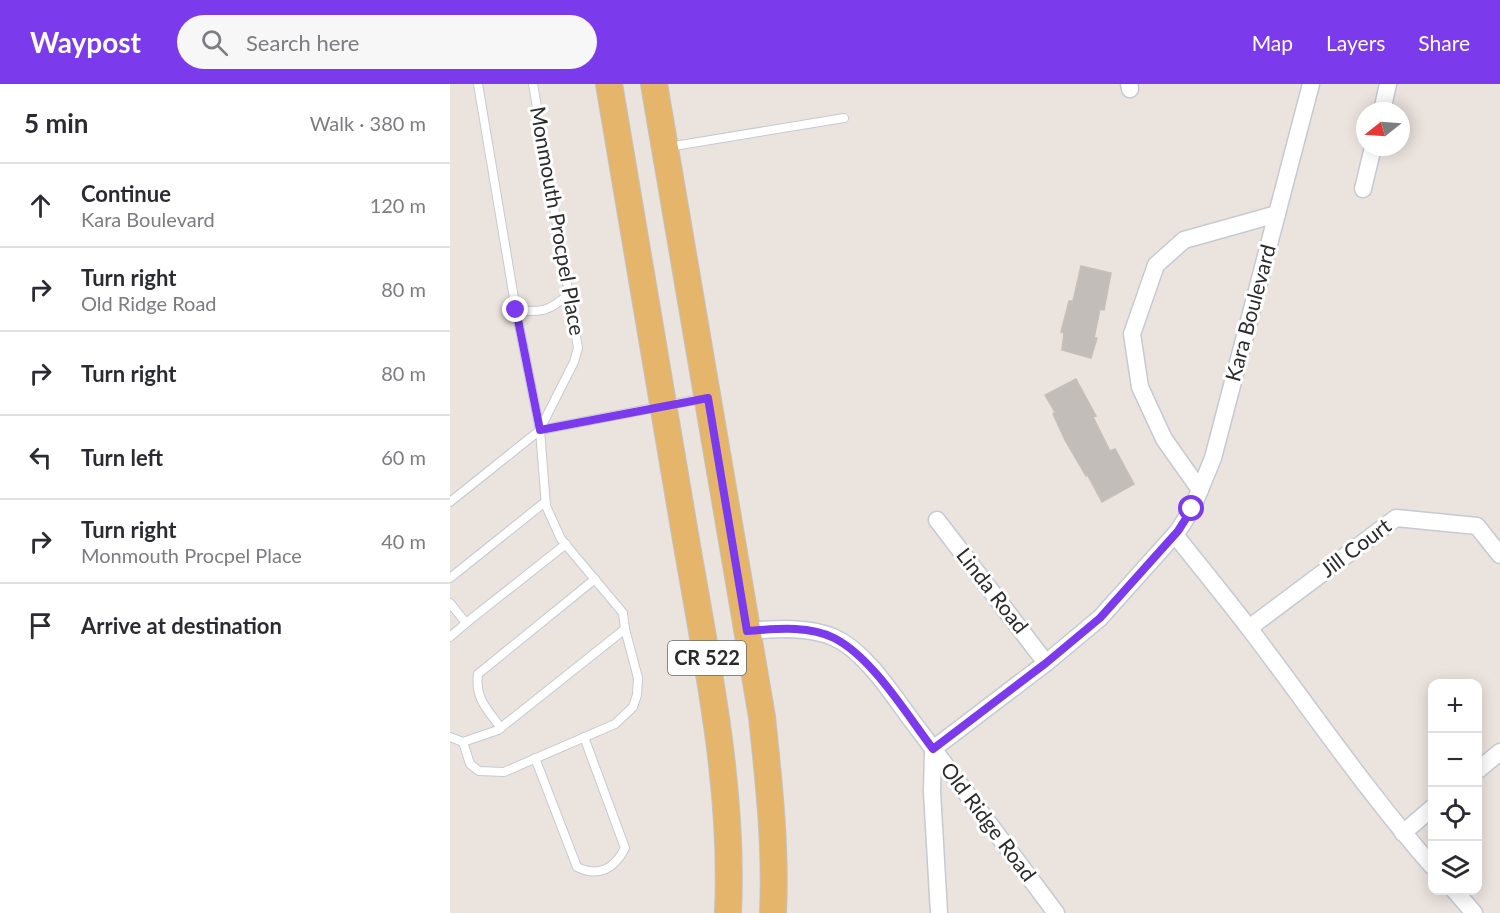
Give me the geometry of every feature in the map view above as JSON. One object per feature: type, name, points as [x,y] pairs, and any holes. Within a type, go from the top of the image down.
[{"type":"main road","name":"CR 522","points":[[609,84],[713,695],[729,846],[728,913]]},
{"type":"main road","name":"CR 522","points":[[654,84],[762,717],[771,795],[775,871],[773,913]]},
{"type":"street","name":"Kara Boulevard","points":[[933,749],[1046,663],[1100,618],[1175,535],[1192,509],[1213,458],[1311,84]]},
{"type":"street","points":[[1384,102],[1388,84]]},
{"type":"street","points":[[1363,189],[1371,156]]},
{"type":"street","points":[[1200,490],[1164,439],[1140,387],[1132,334],[1156,265],[1184,240],[1277,214]]},
{"type":"street","name":"Jill Court","points":[[1249,628],[1396,518],[1477,526],[1500,555]]},
{"type":"street","name":"Linda Road","points":[[937,520],[1046,663]]},
{"type":"street","points":[[1175,535],[1249,628],[1338,750],[1428,861]]},
{"type":"street","name":"Old Ridge Road","points":[[747,631],[807,630],[833,638],[856,652],[933,749],[1056,913]]},
{"type":"street","points":[[933,749],[932,792],[939,913]]},
{"type":"street","points":[[1482,767],[1500,752]]},
{"type":"street","points":[[1403,833],[1428,811]]},
{"type":"street","points":[[1458,895],[1474,913]]},
{"type":"lane","points":[[462,742],[470,764],[479,771],[504,772],[615,724],[633,706],[637,695],[638,678],[623,613],[561,538],[546,502],[540,430],[516,310],[478,84]]},
{"type":"lane","name":"Monmouth Procpel Place","points":[[533,84],[578,348],[574,362],[540,430]]},
{"type":"lane","points":[[665,147],[844,118]]},
{"type":"lane","points":[[516,310],[538,313],[554,307],[569,294]]},
{"type":"lane","points":[[450,502],[540,430],[708,398]]},
{"type":"lane","points":[[450,578],[546,502]]},
{"type":"lane","points":[[450,637],[566,544]]},
{"type":"lane","points":[[501,728],[481,702],[476,688],[478,674],[595,579]]},
{"type":"lane","points":[[450,603],[466,623]]},
{"type":"lane","points":[[450,737],[462,742],[501,728],[625,629]]},
{"type":"lane","points":[[535,759],[577,867],[593,872],[613,866],[625,848],[584,737]]},
{"type":"building","points":[[1081,266],[1111,273],[1104,310],[1100,309],[1094,338],[1097,338],[1091,358],[1062,350],[1064,333],[1061,332],[1069,301],[1073,301]]},
{"type":"building","points":[[1076,379],[1096,416],[1093,417],[1110,451],[1115,449],[1134,484],[1102,502],[1065,440],[1053,414],[1055,412],[1045,395]]},
{"type":"route","points":[[516,310],[540,430],[708,398],[747,631],[807,630],[833,638],[856,652],[933,749],[1046,663],[1100,618],[1155,559],[1178,531],[1192,509]]}]
